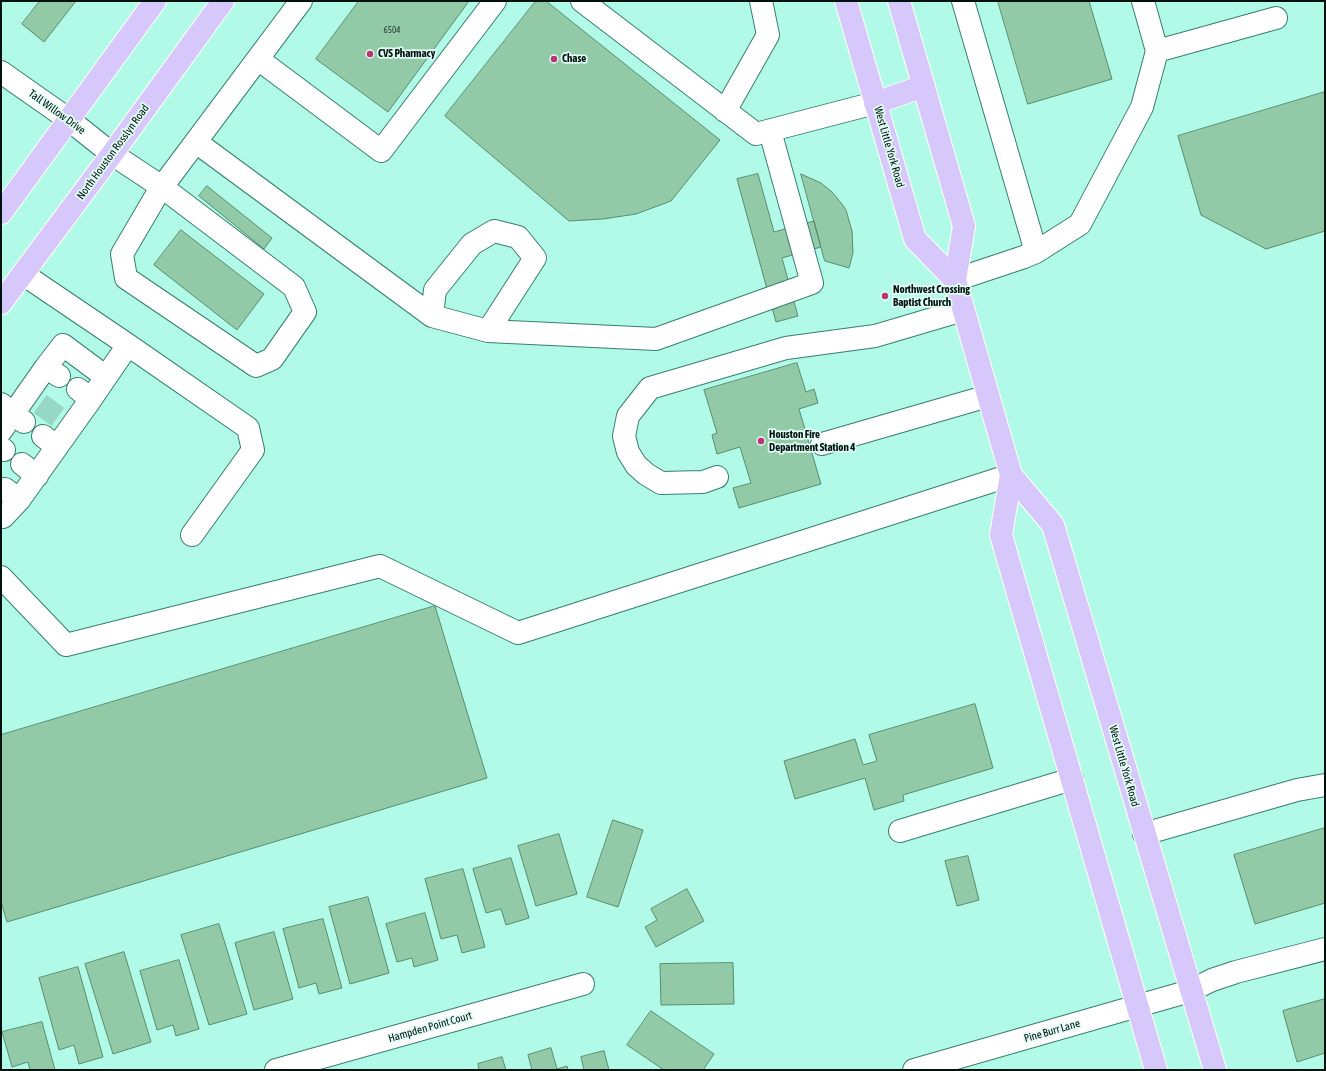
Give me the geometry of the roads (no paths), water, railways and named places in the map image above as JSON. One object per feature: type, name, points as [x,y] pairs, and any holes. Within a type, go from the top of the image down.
[{"type":"main road","points":[[1,213],[155,1]]},
{"type":"main road","name":"North Houston Rosslyn Road","points":[[1,302],[112,154],[223,1]]},
{"type":"main road","name":"West Little York Road","points":[[846,1],[915,239],[955,280]]},
{"type":"main road","name":"West Little York Road","points":[[899,1],[964,226],[955,280],[1011,476],[1053,525],[1214,1070]]},
{"type":"main road","points":[[876,103],[924,86]]},
{"type":"main road","name":"West Little York Road","points":[[1011,476],[1001,535],[1156,1070]]},
{"type":"street","points":[[162,187],[301,1]]},
{"type":"street","points":[[258,59],[381,151],[495,1]]},
{"type":"street","points":[[582,1],[756,134],[876,103]]},
{"type":"street","points":[[725,110],[768,35],[761,1]]},
{"type":"street","points":[[963,1],[1036,252]]},
{"type":"street","points":[[955,280],[1036,252],[1080,224],[1142,107],[1157,51],[1143,1]]},
{"type":"street","points":[[1157,51],[1276,18]]},
{"type":"street","name":"Tall Willow Drive","points":[[1,72],[68,119],[112,154],[162,187],[294,287],[305,312],[272,359],[256,366],[126,278],[122,254],[162,187]]},
{"type":"street","points":[[196,142],[432,316],[488,331],[656,338],[812,283],[770,131]]},
{"type":"street","points":[[432,316],[435,290],[472,244],[494,231],[518,236],[535,258],[488,331]]},
{"type":"street","points":[[23,274],[248,428],[253,450],[192,535]]},
{"type":"street","points":[[717,477],[702,482],[661,483],[646,474],[636,465],[628,452],[624,436],[628,416],[650,388],[786,348],[875,336],[963,310]]},
{"type":"street","points":[[7,428],[34,399],[53,371],[63,345],[106,377]]},
{"type":"street","points":[[1,517],[12,495],[29,470],[85,394],[106,377],[128,345]]},
{"type":"street","points":[[822,444],[988,396]]},
{"type":"street","points":[[1,577],[66,644],[380,566],[518,633],[1011,476]]},
{"type":"street","points":[[900,831],[1072,779]]},
{"type":"street","points":[[1144,834],[1297,790],[1325,785]]},
{"type":"street","name":"Pine Burr Lane","points":[[914,1070],[1190,991],[1212,980],[1236,972],[1325,949]]},
{"type":"street","name":"Hampden Point Court","points":[[276,1070],[583,984]]},
{"type":"tunnel","points":[[40,404],[58,417]]},
{"type":"place","name":"CVS Pharmacy","points":[[370,54]]},
{"type":"place","name":"Chase","points":[[554,59]]},
{"type":"place","name":"Northwest Crossing Baptist Church","points":[[885,296]]},
{"type":"place","name":"Houston Fire Department Station 4","points":[[761,441]]}]
